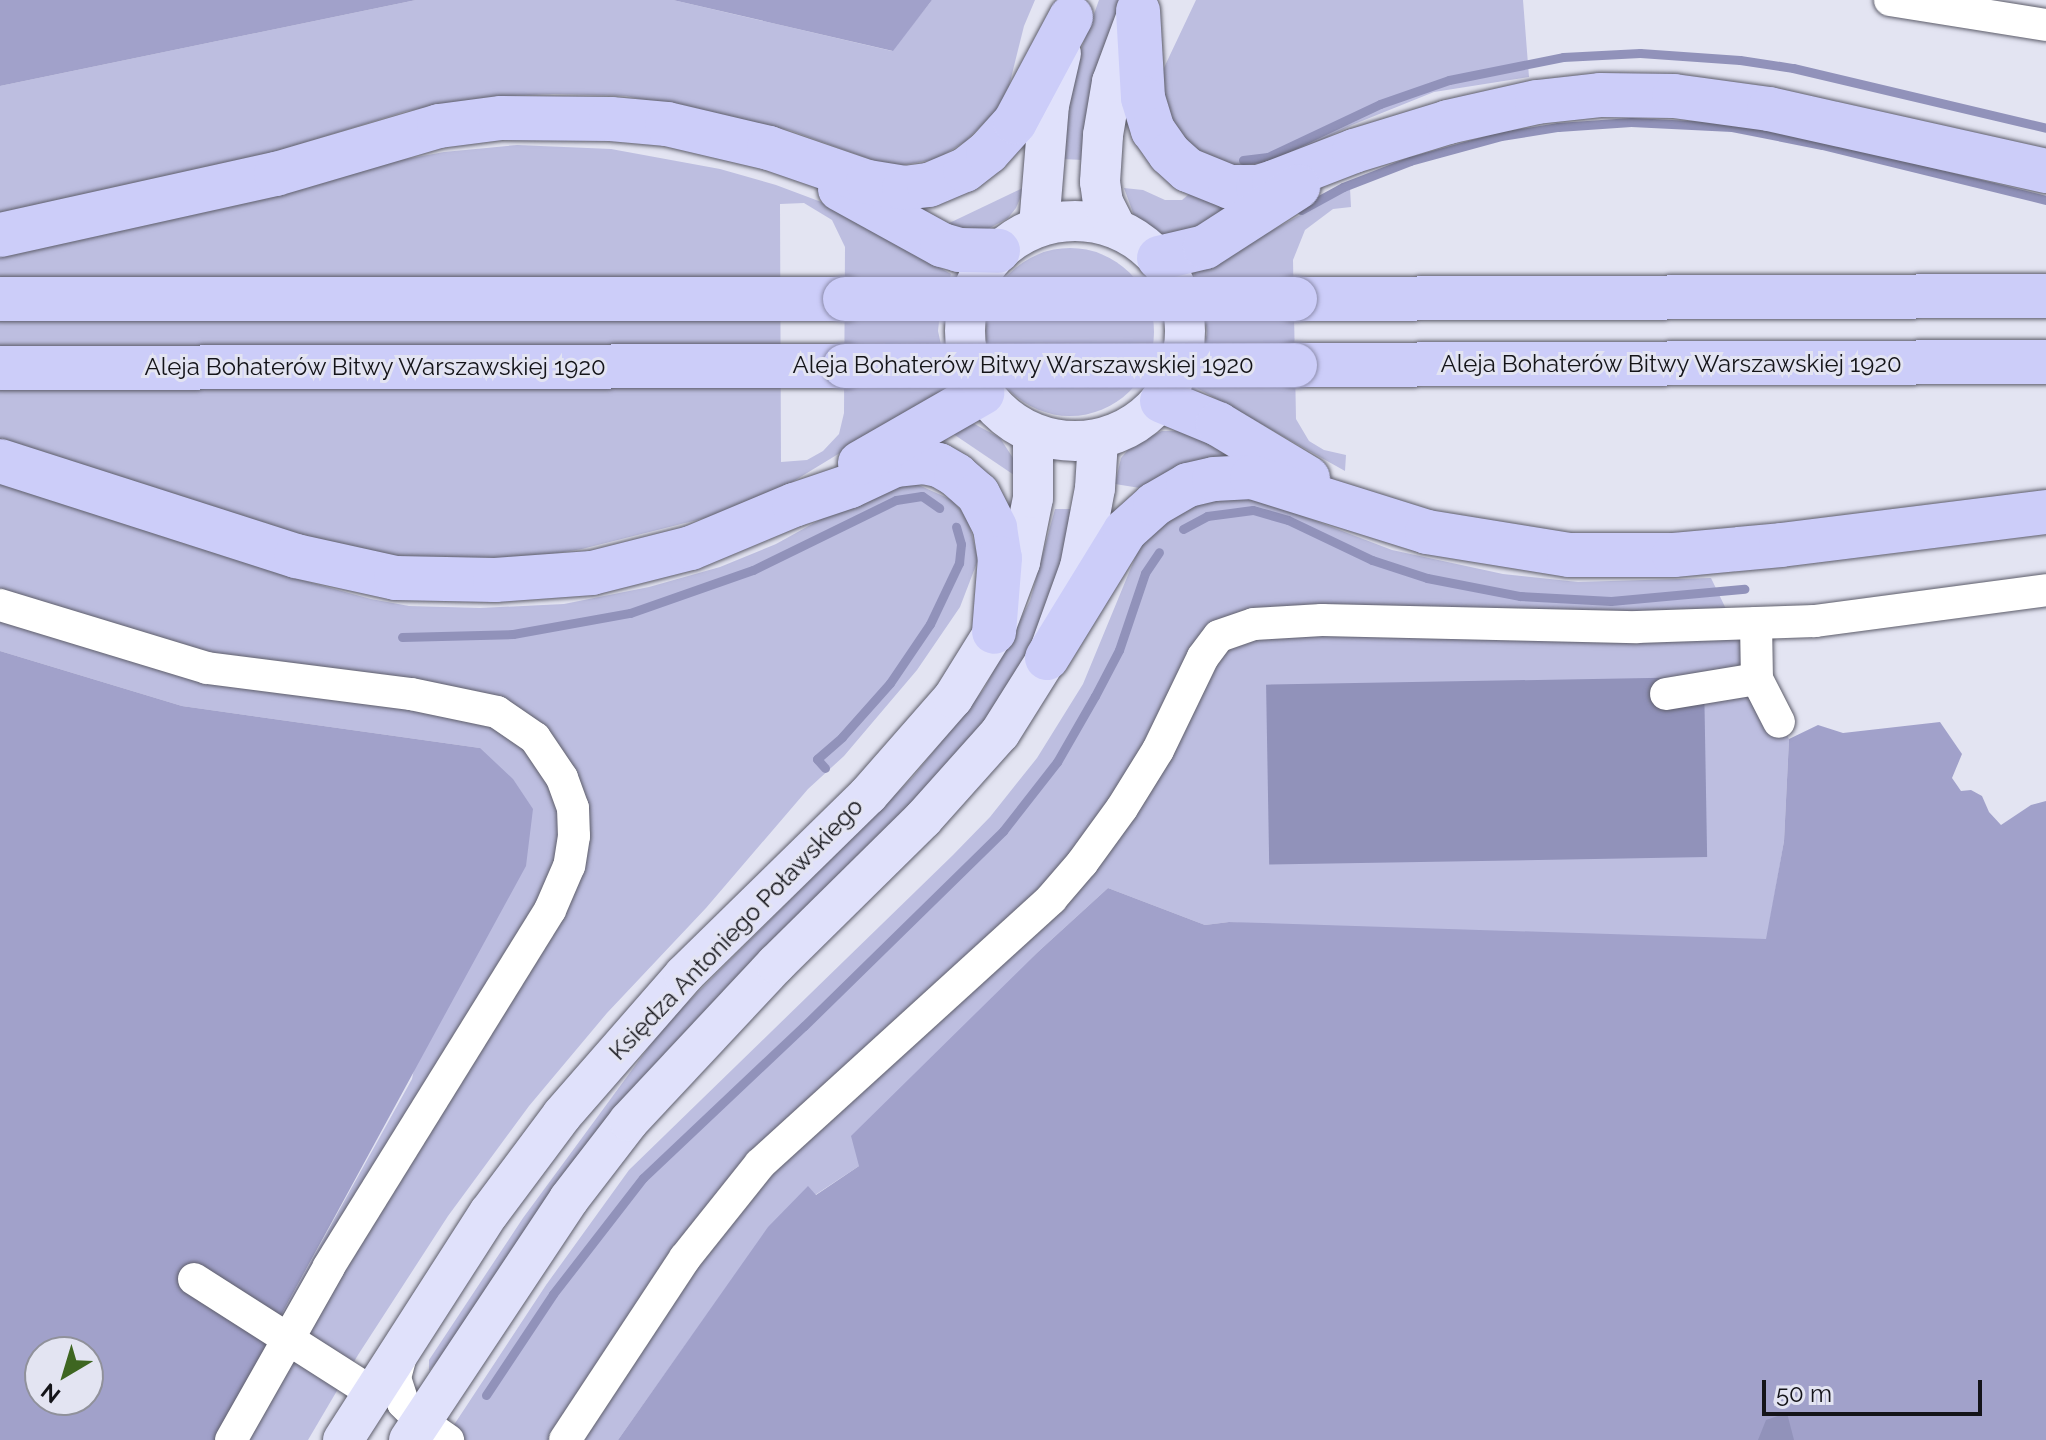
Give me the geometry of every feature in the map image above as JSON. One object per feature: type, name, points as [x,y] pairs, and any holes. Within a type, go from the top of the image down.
[{"type":"highway","points":[[1141,6],[1143,98],[1153,130],[1170,154],[1188,170],[1216,184],[1258,187],[1354,151],[1448,122],[1537,102],[1600,95],[1674,96],[1769,109],[2046,171]]},
{"type":"highway","points":[[0,235],[276,174],[439,126],[501,118],[611,119],[667,124],[769,148],[887,186],[929,185],[965,170],[988,152],[1015,122],[1074,8]]},
{"type":"highway","points":[[769,148],[942,245],[959,250],[998,251]]},
{"type":"highway","points":[[1159,258],[1205,247],[1354,151]]},
{"type":"highway","points":[[0,299],[2046,296]]},
{"type":"highway","name":"Aleja Bohaterów Bitwy Warszawskiej 1920","points":[[0,368],[2046,362]]},
{"type":"highway","points":[[794,505],[982,393]]},
{"type":"highway","points":[[1162,401],[1218,424],[1357,509]]},
{"type":"highway","points":[[0,461],[296,556],[396,578],[495,580],[592,573],[691,548],[794,505],[850,486],[895,465],[923,462],[939,465],[978,494],[995,528],[1000,558],[994,632]]},
{"type":"highway","points":[[1047,658],[1125,531],[1155,504],[1188,485],[1252,477],[1427,532],[1569,555],[1674,555],[2046,512]]},
{"type":"main road","points":[[1116,228],[1103,203],[1100,182],[1103,135],[1112,82],[1141,6]]},
{"type":"main road","points":[[1039,226],[1049,105],[1074,8]]},
{"type":"main road","points":[[1077,221],[1116,228],[1139,240],[1159,258],[1176,285],[1185,314],[1186,345],[1178,375],[1162,401],[1133,426],[1098,440],[1065,442],[1033,434],[1004,417],[982,393],[969,365],[964,334],[979,275],[998,251],[1039,226],[1077,221]]},
{"type":"main road","name":"Księdza Antoniego Poławskiego","points":[[343,1440],[489,1213],[621,1044],[729,929],[905,755],[953,698],[994,632],[1028,533],[1034,484],[1033,434]]},
{"type":"main road","points":[[426,1434],[603,1152],[776,964],[963,777],[1000,733],[1047,658],[1080,567],[1095,488],[1098,440]]},
{"type":"lane","points":[[1890,0],[2046,25]]},
{"type":"lane","points":[[565,1440],[685,1258],[760,1164],[1040,909],[1082,863],[1122,808],[1158,750],[1203,657],[1219,636],[1254,624],[1322,620],[1637,627],[1815,621],[2046,590]]},
{"type":"lane","points":[[0,605],[207,668],[474,705],[497,712],[535,738],[562,778],[573,808],[574,836],[569,866],[550,910],[287,1338],[231,1440]]},
{"type":"lane","points":[[1756,623],[1757,679],[1779,722]]},
{"type":"lane","points":[[1666,694],[1757,679]]},
{"type":"lane","points":[[194,1279],[373,1393]]},
{"type":"lane","points":[[407,1340],[395,1378],[403,1403],[426,1434]]},
{"type":"shaded area","points":[[0,0],[416,0],[0,86]]},
{"type":"shaded area","points":[[416,0],[673,0],[892,51],[932,0],[1035,0],[1024,26],[1009,86],[999,108],[966,141],[937,159],[892,167],[789,130],[626,96],[554,94],[489,97],[407,111],[21,230],[444,152],[517,145],[611,149],[720,169],[776,185],[824,203],[951,274],[938,331],[950,386],[784,487],[725,513],[582,549],[528,558],[283,575],[409,606],[480,608],[564,604],[649,587],[720,567],[776,544],[872,491],[914,483],[952,500],[968,519],[978,560],[960,607],[917,670],[844,756],[808,789],[706,908],[607,1013],[529,1106],[448,1216],[358,1355],[308,1440],[223,1440],[280,1317],[412,1079],[480,748],[182,706],[0,651],[0,86]],"holes":[[[804,203],[832,220],[845,247],[844,413],[839,434],[823,451],[807,460],[781,462],[780,204]]]},
{"type":"shaded area","points":[[673,0],[932,0],[893,51]]},
{"type":"shaded area","points":[[1099,0],[1121,0],[1093,76],[1083,160],[1062,159],[1074,69]]},
{"type":"shaded area","points":[[1196,0],[1523,0],[1529,77],[1434,92],[1352,125],[1268,166],[1218,166],[1185,140],[1168,114],[1161,74]]},
{"type":"shaded area","points":[[1025,187],[1008,218],[986,230],[941,227]]},
{"type":"shaded area","points":[[1124,188],[1143,190],[1165,200],[1182,200],[1195,189],[1234,200],[1206,233],[1160,237],[1135,218]]},
{"type":"shaded area","points":[[1350,188],[1351,207],[1333,209],[1305,230],[1293,260],[1296,419],[1309,441],[1324,450],[1346,455],[1345,471],[1197,388],[1207,333],[1202,294],[1194,273]]},
{"type":"shaded area","points":[[1070,248],[1102,254],[1130,272],[1148,300],[1154,332],[1148,364],[1130,392],[1102,410],[1070,416],[1038,410],[1010,392],[992,364],[986,332],[992,300],[1010,272],[1038,254]]},
{"type":"shaded area","points":[[971,422],[1000,438],[1013,458],[1014,475],[940,425]]},
{"type":"shaded area","points":[[1162,431],[1195,431],[1257,464],[1140,488],[1115,484],[1121,458],[1132,445]]},
{"type":"shaded area","points":[[1253,497],[1392,550],[1503,574],[1578,582],[1711,578],[1789,739],[1784,841],[1768,932],[1836,971],[1229,922],[1205,925],[1108,888],[1039,951],[977,1016],[859,1166],[815,1195],[808,1187],[769,1227],[618,1440],[444,1440],[546,1285],[629,1170],[953,855],[990,817],[1037,758],[1083,684],[1142,541],[1149,531],[1198,503]]},
{"type":"shaded area","points":[[1055,509],[1073,509],[1069,537],[1036,639],[983,725],[429,1371],[429,1360],[523,1218],[665,1025],[912,778],[984,689],[1030,601]]},
{"type":"shaded area","points":[[0,651],[182,706],[480,748],[513,779],[533,809],[526,866],[280,1317],[223,1440],[0,1440]]},
{"type":"shaded area","points":[[1704,677],[1707,857],[1269,865],[1266,685]]},
{"type":"shaded area","points":[[1940,722],[1962,754],[1952,778],[1961,791],[1971,790],[1982,796],[1989,812],[2001,825],[2031,805],[2046,801],[2046,1440],[618,1440],[768,1227],[808,1186],[816,1195],[859,1166],[851,1136],[1039,951],[1108,888],[1205,925],[1229,922],[1766,939],[1784,841],[1789,739],[1818,725],[1843,733]]},
{"type":"shaded area","points":[[1787,1413],[1794,1440],[1758,1440],[1766,1420]]},
{"type":"waterway","points":[[1243,160],[1268,157],[1380,104],[1449,80],[1563,57],[1640,53],[1740,60],[1793,68],[2046,128]]},
{"type":"waterway","points":[[1301,210],[1343,187],[1410,161],[1501,136],[1558,127],[1631,122],[1732,127],[1822,145],[2046,200]]},
{"type":"waterway","points":[[402,637],[513,634],[630,613],[753,570],[896,500],[922,496],[939,508]]},
{"type":"waterway","points":[[1183,529],[1207,516],[1253,510],[1288,520],[1372,560],[1427,578],[1520,596],[1611,601],[1744,589]]},
{"type":"waterway","points":[[825,768],[817,759],[842,737],[890,683],[930,624],[959,563],[961,544],[956,527]]},
{"type":"waterway","points":[[486,1395],[553,1294],[643,1178],[1003,831],[1057,762],[1095,696],[1119,650],[1145,573],[1159,552]]}]
